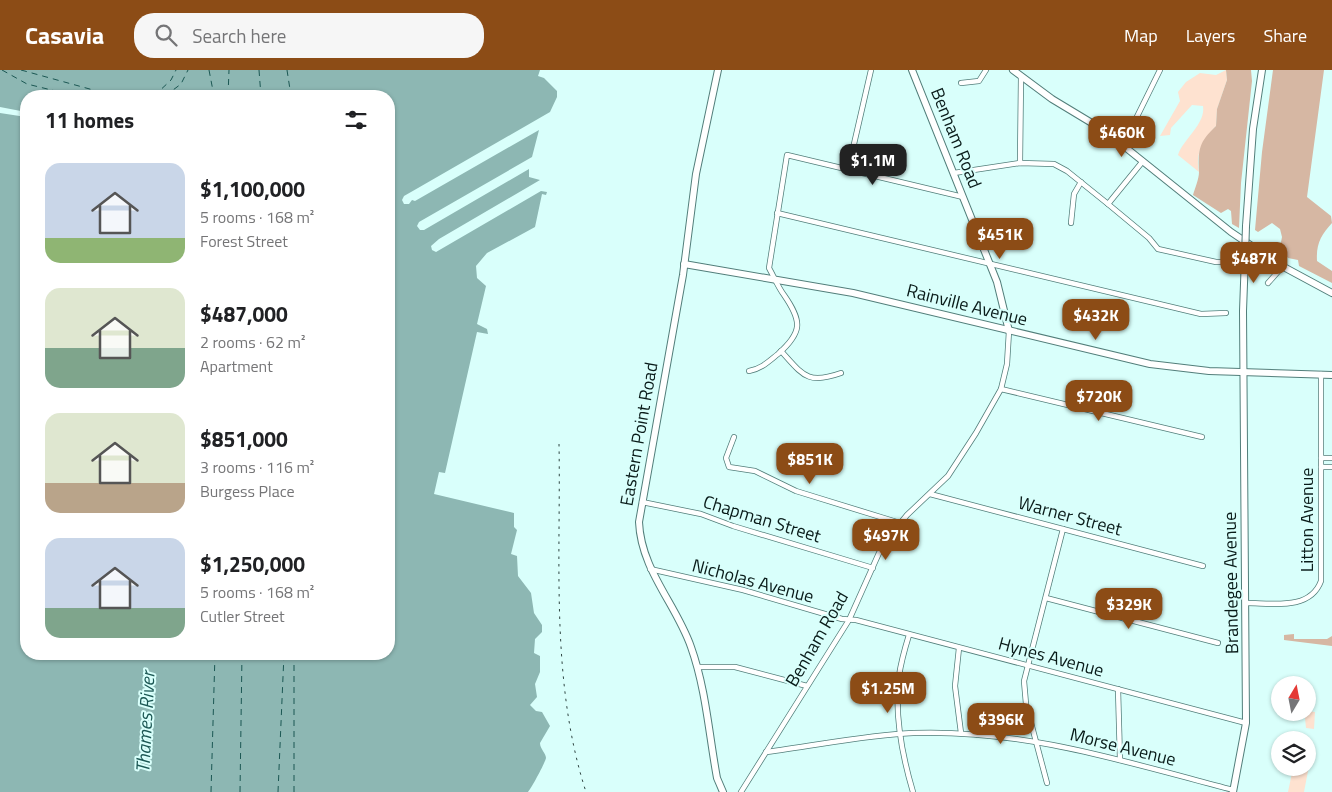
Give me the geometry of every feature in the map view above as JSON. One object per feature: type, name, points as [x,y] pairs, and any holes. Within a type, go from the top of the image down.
[{"type":"main road","name":"Eastern Point Road","points":[[718,70],[696,174],[684,264],[642,502],[640,538],[650,569],[685,632],[698,667],[717,778],[722,792]]},
{"type":"main road","name":"Benham Road","points":[[912,70],[991,265],[1009,331]]},
{"type":"main road","points":[[1013,70],[1123,145],[1204,213],[1283,266],[1332,293]]},
{"type":"main road","name":"Brandegee Avenue","points":[[1233,791],[1246,723],[1245,256],[1253,129],[1262,70]]},
{"type":"main road","name":"Rainville Avenue","points":[[684,264],[853,293],[1150,364],[1179,368],[1244,372],[1332,374]]},
{"type":"street","points":[[848,170],[871,70]]},
{"type":"street","points":[[961,83],[979,81],[986,70]]},
{"type":"street","points":[[1123,145],[1160,70]]},
{"type":"street","points":[[1020,163],[1021,76]]},
{"type":"street","points":[[749,371],[760,369],[781,351],[794,337],[799,324],[798,318],[768,268],[787,155],[963,197]]},
{"type":"street","points":[[1108,204],[1142,161]]},
{"type":"street","points":[[954,173],[1020,163],[1054,164],[1081,182],[1161,250],[1216,262],[1226,262]]},
{"type":"street","points":[[1071,223],[1074,194],[1081,182]]},
{"type":"street","points":[[777,214],[1204,314],[1226,313]]},
{"type":"street","points":[[1268,283],[1283,266]]},
{"type":"street","name":"Benham Road","points":[[741,792],[849,620],[872,568],[900,522],[948,476],[1001,389],[1007,364],[1009,331]]},
{"type":"street","points":[[781,351],[801,373],[812,379],[825,379],[841,374]]},
{"type":"street","name":"Litton Avenue","points":[[1246,603],[1300,602],[1312,596],[1318,589],[1322,576],[1321,374]]},
{"type":"street","points":[[1001,389],[1202,436]]},
{"type":"street","points":[[734,437],[726,458],[729,467],[760,473],[796,491],[900,522]]},
{"type":"street","points":[[1321,458],[1332,458]]},
{"type":"street","points":[[1321,467],[1332,467]]},
{"type":"street","name":"Warner Street","points":[[930,494],[1203,566]]},
{"type":"street","name":"Chapman Street","points":[[642,502],[701,514],[733,526],[872,568]]},
{"type":"street","points":[[1047,783],[1024,693],[1028,665],[1063,529]]},
{"type":"street","name":"Nicholas Avenue","points":[[650,569],[744,590],[849,620]]},
{"type":"street","points":[[1046,598],[1218,643]]},
{"type":"street","name":"Hynes Avenue","points":[[849,620],[1246,723]]},
{"type":"street","points":[[909,635],[899,674],[897,694],[901,734],[913,792]]},
{"type":"street","points":[[959,648],[955,686],[962,733]]},
{"type":"street","points":[[698,667],[735,667],[807,686]]},
{"type":"street","points":[[1118,689],[1120,760]]},
{"type":"street","name":"Morse Avenue","points":[[766,752],[901,734],[962,733],[1036,741],[1120,760],[1233,791]]},
{"type":"shaded area","points":[[1226,70],[1227,80],[1217,109],[1216,126],[1207,136],[1199,153],[1199,172],[1178,155],[1198,125],[1203,113],[1203,106],[1192,105],[1171,128],[1170,135],[1160,136],[1180,101],[1178,92],[1186,82],[1200,73],[1216,75]]},
{"type":"shaded area","points":[[1226,70],[1251,70],[1252,81],[1241,183],[1239,228],[1232,224],[1231,211],[1228,209],[1221,213],[1193,195],[1199,175],[1199,152],[1206,137],[1216,126],[1217,109],[1227,80]]},
{"type":"shaded area","points":[[1273,70],[1324,70],[1307,197],[1331,216],[1332,223],[1320,240],[1317,250],[1317,261],[1332,271],[1332,283],[1299,266],[1298,260],[1288,258],[1280,247],[1282,237],[1280,229],[1272,223],[1258,232],[1255,230],[1262,152]]},
{"type":"shaded area","points":[[1294,634],[1294,639],[1327,639],[1332,636],[1332,646],[1284,640],[1284,635]]},
{"type":"shaded area","points":[[1305,721],[1314,721],[1314,729],[1306,728]]},
{"type":"shaded area","points":[[1291,776],[1307,776],[1304,792],[1288,792]]},
{"type":"water","name":"Thames River","points":[[0,70],[540,70],[538,76],[544,78],[557,91],[557,97],[550,112],[404,196],[402,200],[404,204],[409,204],[412,200],[415,201],[539,130],[532,157],[419,222],[417,226],[420,230],[424,230],[529,169],[529,177],[540,180],[439,239],[431,246],[432,250],[436,252],[541,191],[547,192],[546,195],[542,194],[535,227],[487,253],[476,266],[477,278],[486,286],[477,324],[487,329],[488,334],[477,332],[445,473],[439,472],[434,494],[514,513],[514,527],[517,530],[511,554],[517,556],[518,576],[531,593],[534,613],[542,625],[542,632],[535,639],[534,653],[540,656],[540,672],[535,684],[537,697],[530,705],[536,711],[542,712],[550,726],[540,743],[546,758],[528,792],[0,792]]},
{"type":"pier","points":[[0,107],[20,111],[20,116],[0,113]]},
{"type":"ferry route","points":[[2,70],[27,84],[52,90]]},
{"type":"ferry route","points":[[21,70],[93,90]]},
{"type":"ferry route","points":[[160,90],[171,80],[176,70]]},
{"type":"ferry route","points":[[173,90],[181,84],[188,70]]},
{"type":"ferry route","points":[[209,70],[213,90]]},
{"type":"ferry route","points":[[228,90],[229,70]]},
{"type":"ferry route","points":[[259,70],[261,90]]},
{"type":"ferry route","points":[[287,70],[290,90]]},
{"type":"ferry route","points":[[211,792],[215,660]]},
{"type":"ferry route","points":[[240,792],[242,660]]},
{"type":"ferry route","points":[[278,792],[284,660]]},
{"type":"ferry route","points":[[294,660],[294,792]]},
{"type":"railway","points":[[559,444],[559,575],[562,663],[567,707],[575,750],[586,792]]}]
